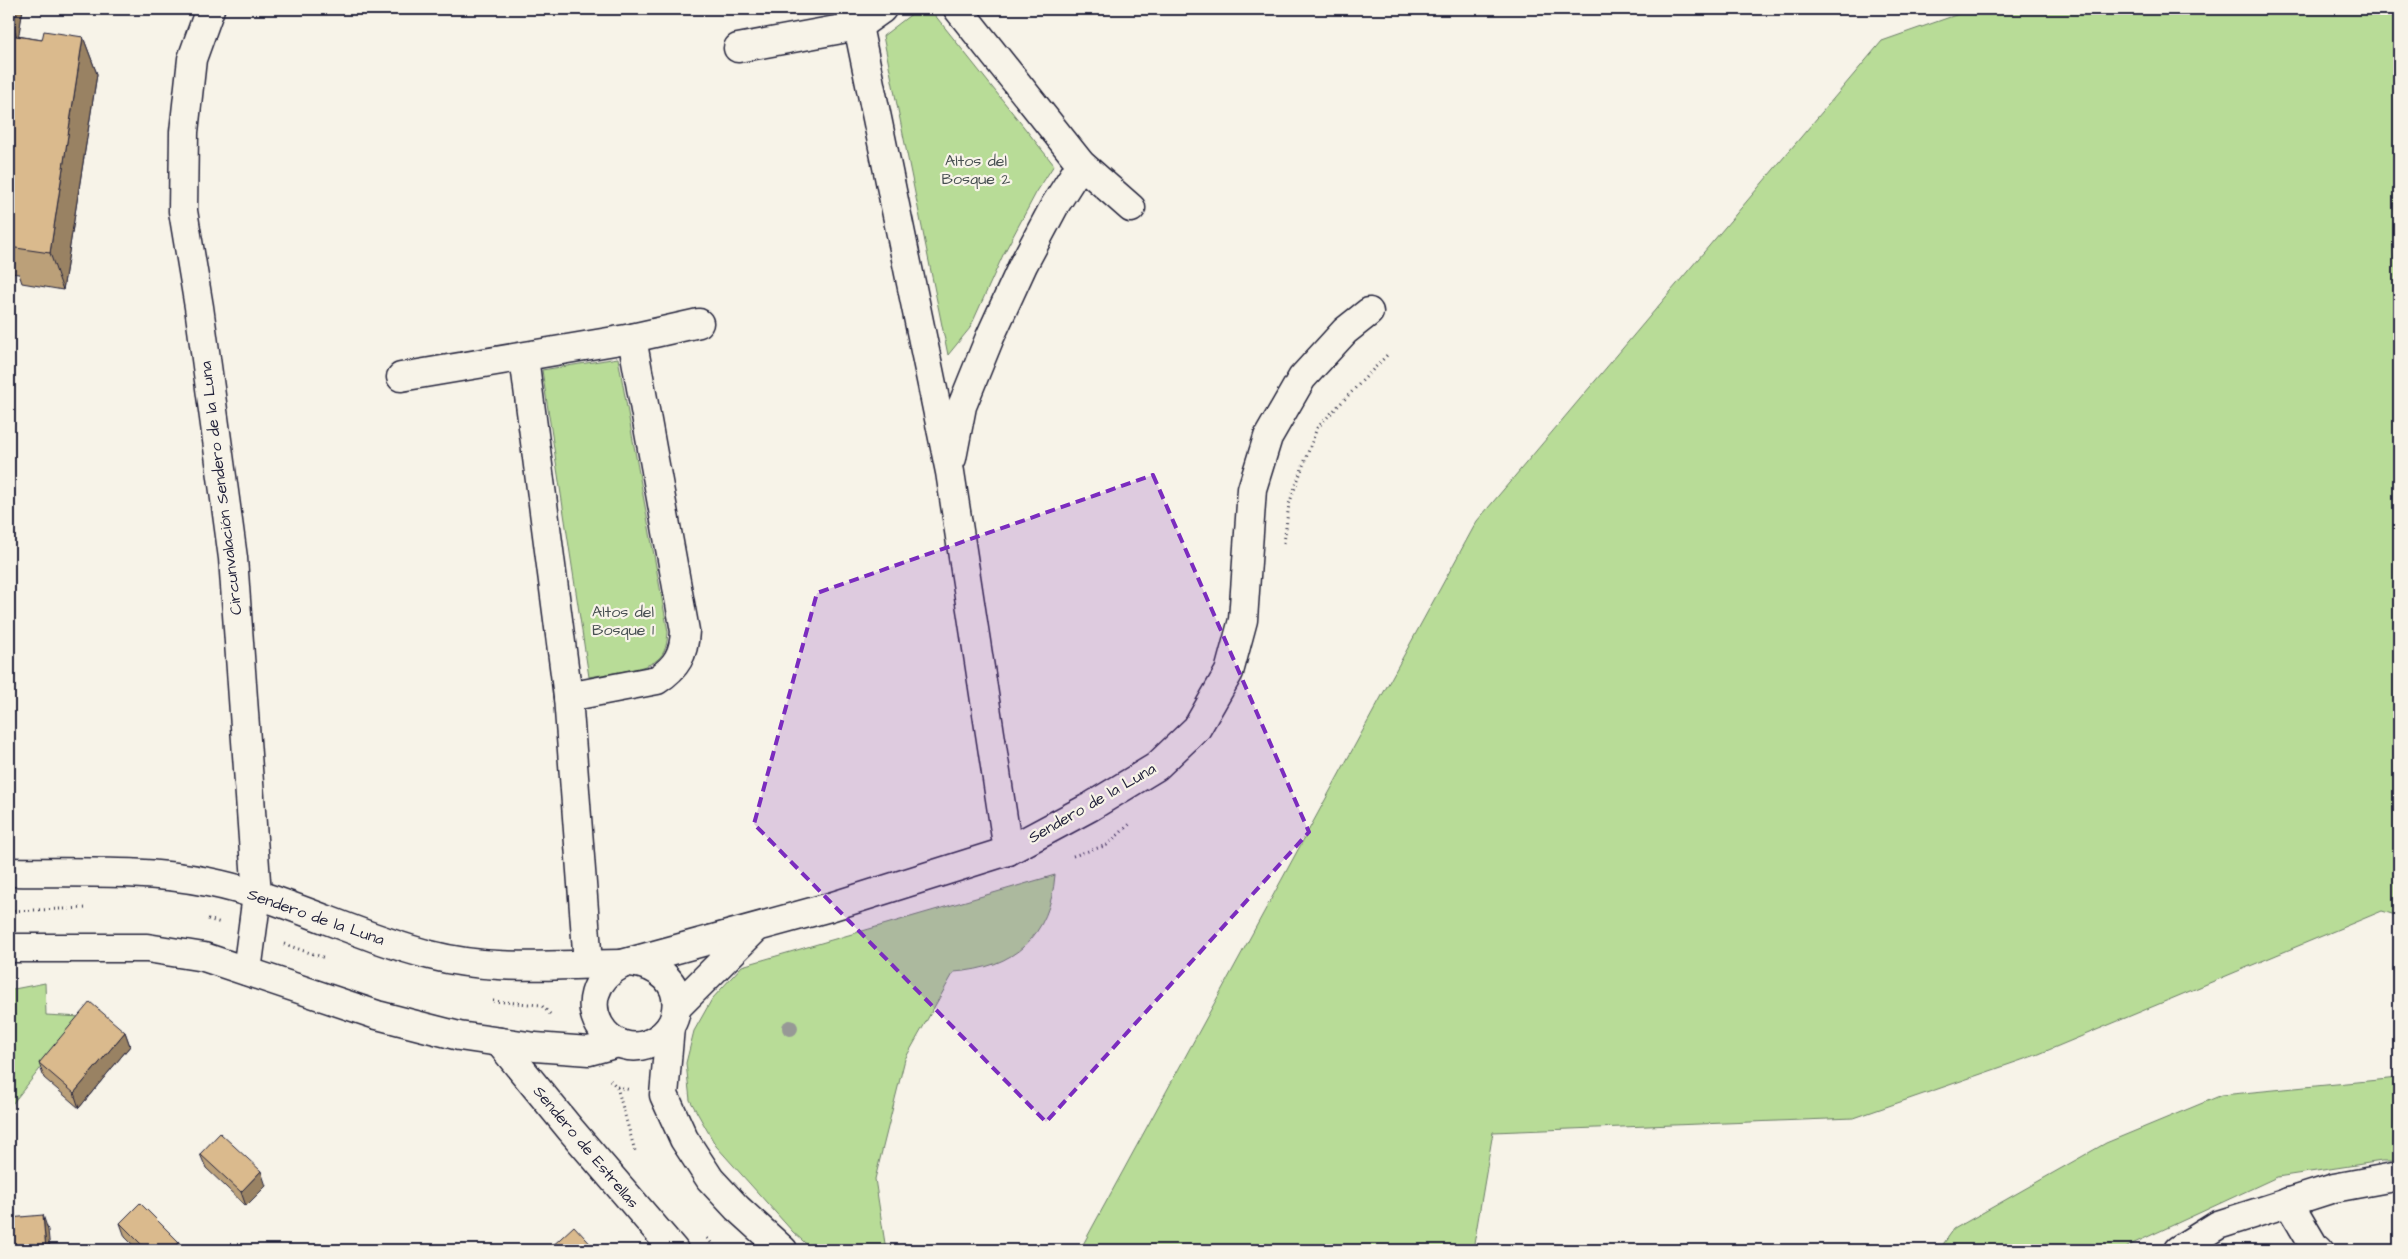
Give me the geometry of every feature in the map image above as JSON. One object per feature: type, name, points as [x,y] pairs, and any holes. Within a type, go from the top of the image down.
[{"type":"street","name":"Circunvalación Sendero de la Luna","points":[[210,9],[192,59],[184,132],[183,211],[199,307],[233,558],[257,895],[247,971]]},
{"type":"street","points":[[738,48],[858,26],[882,9]]},
{"type":"street","points":[[958,9],[1081,164],[1131,208]]},
{"type":"street","points":[[858,26],[950,472],[1008,851]]},
{"type":"street","points":[[950,472],[962,406],[990,337],[1023,265],[1055,205],[1081,164]]},
{"type":"street","name":"Sendero de la Luna","points":[[618,1043],[606,1035],[597,1023],[593,1010],[594,995],[600,982],[609,971],[626,963],[830,907],[1008,851],[1090,807],[1156,767],[1197,728],[1229,672],[1244,620],[1252,490],[1268,437],[1302,378],[1345,331],[1369,312]]},
{"type":"street","points":[[401,377],[632,338],[699,323]]},
{"type":"street","points":[[568,697],[657,680],[668,673],[678,662],[684,648],[684,631],[632,338]]},
{"type":"street","points":[[524,357],[568,697],[588,964]]},
{"type":"street","name":"Sendero de la Luna","points":[[9,872],[150,873],[209,882],[257,895],[393,944],[432,955],[510,967],[646,963],[659,969],[669,979],[676,992],[673,1017]]},
{"type":"street","name":"Sendero de la Luna","points":[[9,948],[147,948],[204,957],[377,1015],[459,1036],[535,1047],[589,1051],[618,1043],[641,1046],[652,1043],[662,1036],[673,1017],[759,926]]},
{"type":"street","points":[[673,1017],[664,1095],[684,1139],[710,1179],[737,1208],[783,1250]]},
{"type":"street","name":"Sendero de Estrellas","points":[[499,1042],[571,1130],[674,1250]]},
{"type":"street","points":[[2178,1250],[2218,1225],[2334,1188],[2399,1176]]},
{"type":"street","points":[[2288,1202],[2314,1246],[2320,1250]]},
{"type":"path","points":[[1283,553],[1289,504],[1317,428],[1389,353]]},
{"type":"path","points":[[1070,857],[1107,845],[1136,819]]},
{"type":"path","points":[[617,1087],[664,1095]]},
{"type":"highlighted area","points":[[1153,475],[1309,832],[1046,1122],[754,824],[817,593]]},
{"type":"green space","name":"Altos del Bosque 2","points":[[918,9],[930,9],[1054,165],[1036,193],[1003,255],[970,328],[948,355],[883,36]]},
{"type":"green space","points":[[1973,9],[2399,9],[2399,916],[2382,911],[2039,1054],[1854,1118],[1493,1132],[1473,1250],[1080,1250],[1477,521],[1882,41]]},
{"type":"green space","name":"Altos del Bosque 1","points":[[618,358],[668,632],[664,651],[652,663],[635,669],[589,677],[542,370]]},
{"type":"green space","points":[[1055,875],[1052,897],[1046,916],[1037,932],[1011,956],[994,964],[954,972],[905,1059],[875,1179],[886,1250],[813,1250],[793,1232],[716,1146],[690,1100],[686,1063],[694,1031],[712,999],[742,966]]},
{"type":"green space","points":[[45,983],[46,1015],[81,1017],[9,1108],[9,990]]},
{"type":"green space","points":[[2399,1078],[2399,1161],[2382,1161],[2277,1177],[2130,1245],[2124,1250],[1939,1250],[1954,1229],[2106,1143],[2222,1095]]},
{"type":"building","points":[[44,31],[83,37],[50,253],[9,247],[9,35],[42,40]]},
{"type":"building","points":[[90,1002],[125,1032],[74,1093],[39,1063]]},
{"type":"building","points":[[220,1133],[261,1171],[241,1192],[200,1154]]},
{"type":"building","points":[[140,1203],[179,1242],[170,1250],[147,1250],[120,1223]]},
{"type":"building","points":[[43,1215],[46,1250],[9,1250],[9,1218]]},
{"type":"building","points":[[574,1226],[596,1250],[548,1250]]}]
